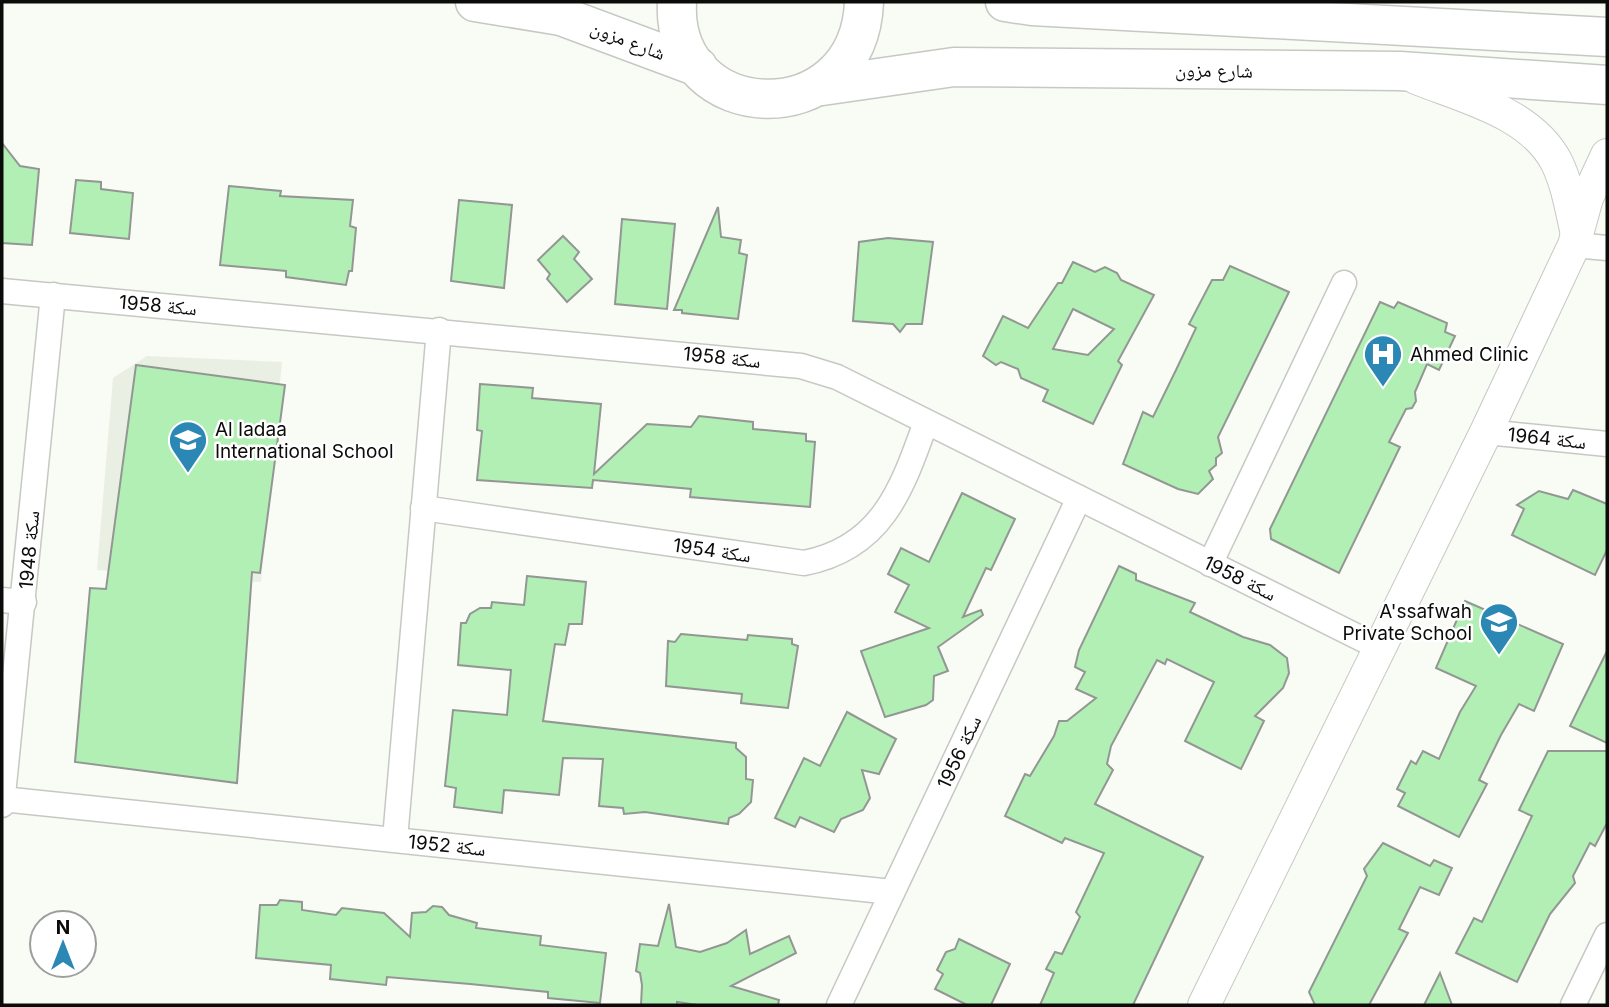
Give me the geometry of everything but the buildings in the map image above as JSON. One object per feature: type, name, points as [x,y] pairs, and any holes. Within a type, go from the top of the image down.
[{"type":"main road","name":"شارع مزون","points":[[475,2],[561,16],[698,67]]},
{"type":"main road","points":[[677,2],[676,16],[683,43],[698,67],[718,85],[743,97],[770,101],[797,97],[822,86],[845,64],[860,35],[864,2]]},
{"type":"main road","points":[[1005,2],[1032,6],[1607,37]]},
{"type":"main road","name":"شارع مزون","points":[[822,86],[954,67],[1400,71],[1607,85]]},
{"type":"street","points":[[1400,71],[1517,120],[1545,145],[1565,180],[1575,240]]},
{"type":"street","points":[[1204,1005],[1486,432],[1575,240],[1587,198],[1607,155]]},
{"type":"street","points":[[1575,240],[1607,248]]},
{"type":"street","points":[[1210,564],[1344,283]]},
{"type":"street","name":"سكة 1958","points":[[2,291],[801,366],[837,377],[1380,648]]},
{"type":"street","name":"سكة 1948","points":[[2,806],[13,601],[53,295]]},
{"type":"street","points":[[396,839],[439,330]]},
{"type":"street","name":"سكة 1954","points":[[423,508],[804,563],[829,558],[866,537],[882,520],[909,470],[926,422]]},
{"type":"street","name":"سكة 1964","points":[[1486,432],[1607,444]]},
{"type":"street","name":"سكة 1956","points":[[838,1005],[1079,498]]},
{"type":"street","name":"سكة 1952","points":[[2,799],[892,892]]},
{"type":"street","points":[[1573,1005],[1607,935]]},
{"type":"shaded area","name":"Al Iadaa International School","points":[[147,356],[282,362],[261,582],[97,570],[113,378]]},
{"type":"place","name":"Ahmed Clinic","points":[[1383,388]]},
{"type":"place","name":"Al Iadaa International School","points":[[188,474]]},
{"type":"place","name":"A'ssafwah Private School","points":[[1499,656]]}]
